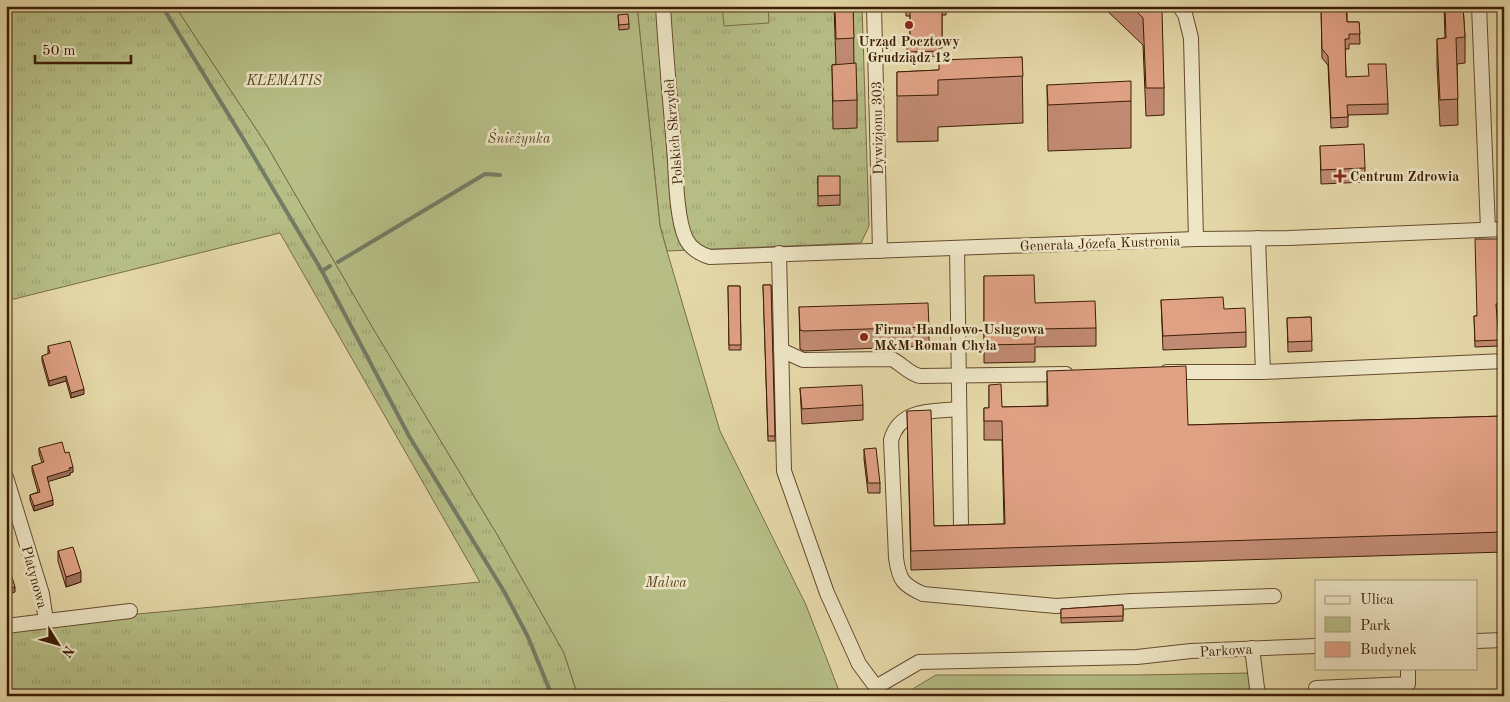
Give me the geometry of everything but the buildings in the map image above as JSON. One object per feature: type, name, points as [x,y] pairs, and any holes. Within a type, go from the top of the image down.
[{"type":"street","name":"Polskich Skrzydeł","points":[[663,6],[681,224],[685,239],[698,252]]},
{"type":"street","name":"Dywizjonu 303","points":[[874,6],[880,250]]},
{"type":"street","points":[[1178,6],[1185,14],[1191,38],[1196,239]]},
{"type":"street","points":[[1479,6],[1488,229]]},
{"type":"street","name":"Generała Józefa Kustronia","points":[[698,252],[710,257],[718,257],[779,253],[1196,239],[1410,234],[1504,228]]},
{"type":"street","points":[[1258,238],[1263,372]]},
{"type":"street","points":[[957,248],[961,526]]},
{"type":"street","points":[[779,253],[781,350],[803,360],[892,359],[899,362],[914,375],[1079,374]]},
{"type":"street","name":"Parkowa","points":[[781,350],[784,471],[827,593],[858,664],[876,686],[920,662],[1137,657],[1190,651],[1315,646]]},
{"type":"street","points":[[1149,372],[1263,372],[1504,361]]},
{"type":"street","points":[[959,410],[918,413],[908,417],[894,430],[891,440],[896,558],[900,576],[910,588],[923,594],[1056,606],[1132,601],[1274,596]]},
{"type":"street","name":"Platynowa","points":[[6,477],[42,594],[46,621]]},
{"type":"street","name":"Platynowa","points":[[6,626],[130,611]]},
{"type":"street","points":[[1478,641],[1504,640]]},
{"type":"street","points":[[1252,648],[1257,688],[1260,696]]},
{"type":"street","points":[[1316,688],[1408,684],[1408,670]]},
{"type":"green space","points":[[6,6],[175,6],[266,144],[374,330],[498,536],[564,653],[578,696],[6,696],[6,633],[138,614],[480,582],[280,233],[6,301]]},
{"type":"green space","points":[[175,6],[637,6],[660,226],[720,431],[806,605],[841,696],[578,696],[564,653],[498,536],[374,330],[266,144]]},
{"type":"green space","points":[[637,6],[862,6],[869,226],[861,243],[667,251],[660,226]]},
{"type":"green space","points":[[722,6],[768,6],[769,23],[724,26]]},
{"type":"green space","points":[[1250,673],[1252,696],[909,696],[914,688],[936,675]]},
{"type":"waterway","points":[[162,6],[322,271],[409,436],[505,593],[528,637],[552,696]]},
{"type":"waterway","points":[[338,262],[485,174],[500,175]]},
{"type":"waterway","points":[[322,271],[330,266]]},
{"type":"place","name":"Urząd Pocztowy Grudziądz 12","points":[[909,25]]},
{"type":"place","name":"Centrum Zdrowia","points":[[1340,176]]},
{"type":"place","name":"Firma Handlowo-Usługowa M&M Roman Chyła","points":[[864,337]]},
{"type":"park label","name":"KLEMATIS","points":[[284,80]]},
{"type":"park label","name":"Śnieżynka","points":[[519,138]]},
{"type":"park label","name":"Malwa","points":[[666,582]]}]
